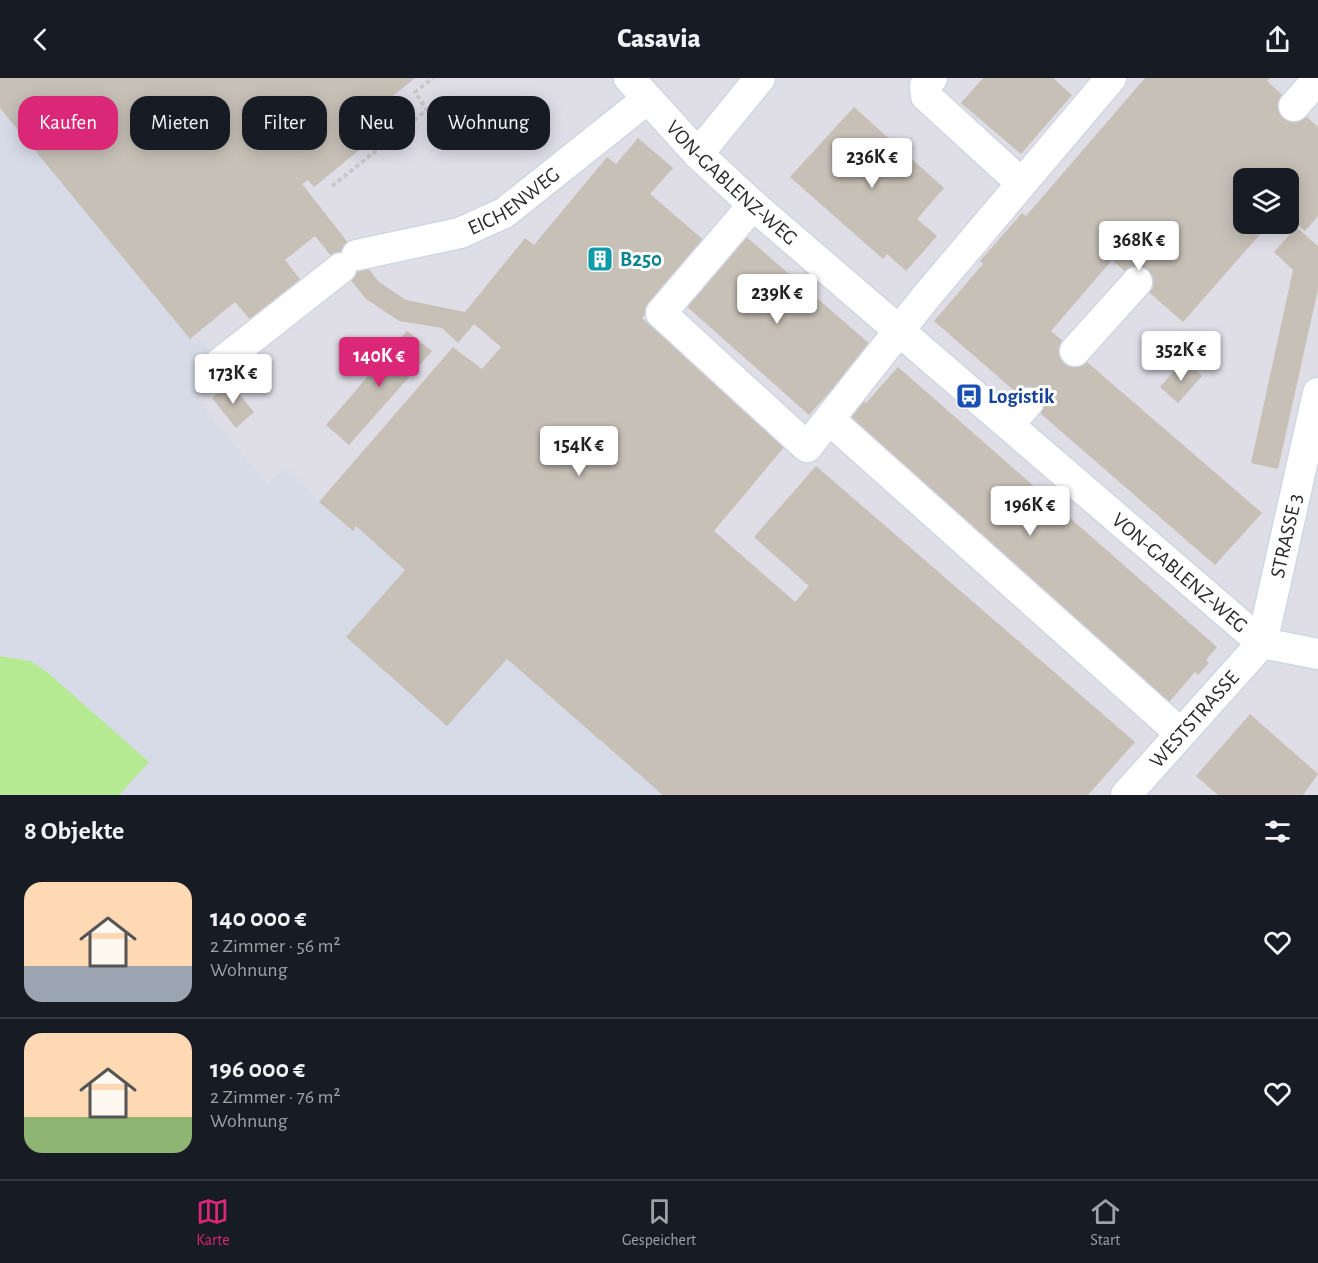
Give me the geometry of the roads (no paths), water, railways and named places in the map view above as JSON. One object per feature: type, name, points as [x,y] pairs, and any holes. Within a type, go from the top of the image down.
[{"type":"lane","points":[[698,154],[760,78]]},
{"type":"lane","points":[[932,78],[926,86],[926,96],[1021,183]]},
{"type":"lane","points":[[753,205],[661,313],[807,447],[1021,183],[1111,78]]},
{"type":"lane","points":[[1294,106],[1318,79]]},
{"type":"lane","name":"VON-GABLENZ-WEG","points":[[638,89],[698,154],[753,205],[900,330],[1019,413],[1262,643],[1318,654]]},
{"type":"lane","name":"EICHENWEG","points":[[220,363],[349,262],[460,233],[504,213],[638,89]]},
{"type":"lane","points":[[1075,351],[1137,282]]},
{"type":"lane","name":"STRASSE 3","points":[[1262,643],[1318,393]]},
{"type":"lane","points":[[830,420],[1180,733]]},
{"type":"lane","name":"WESTSTRASSE","points":[[1126,795],[1262,643]]},
{"type":"tunnel","points":[[1137,282],[1294,106]]},
{"type":"tunnel","points":[[1028,403],[1075,351]]},
{"type":"place","name":"B250","points":[[600,259]]},
{"type":"place","name":"Logistik","points":[[969,396]]}]
